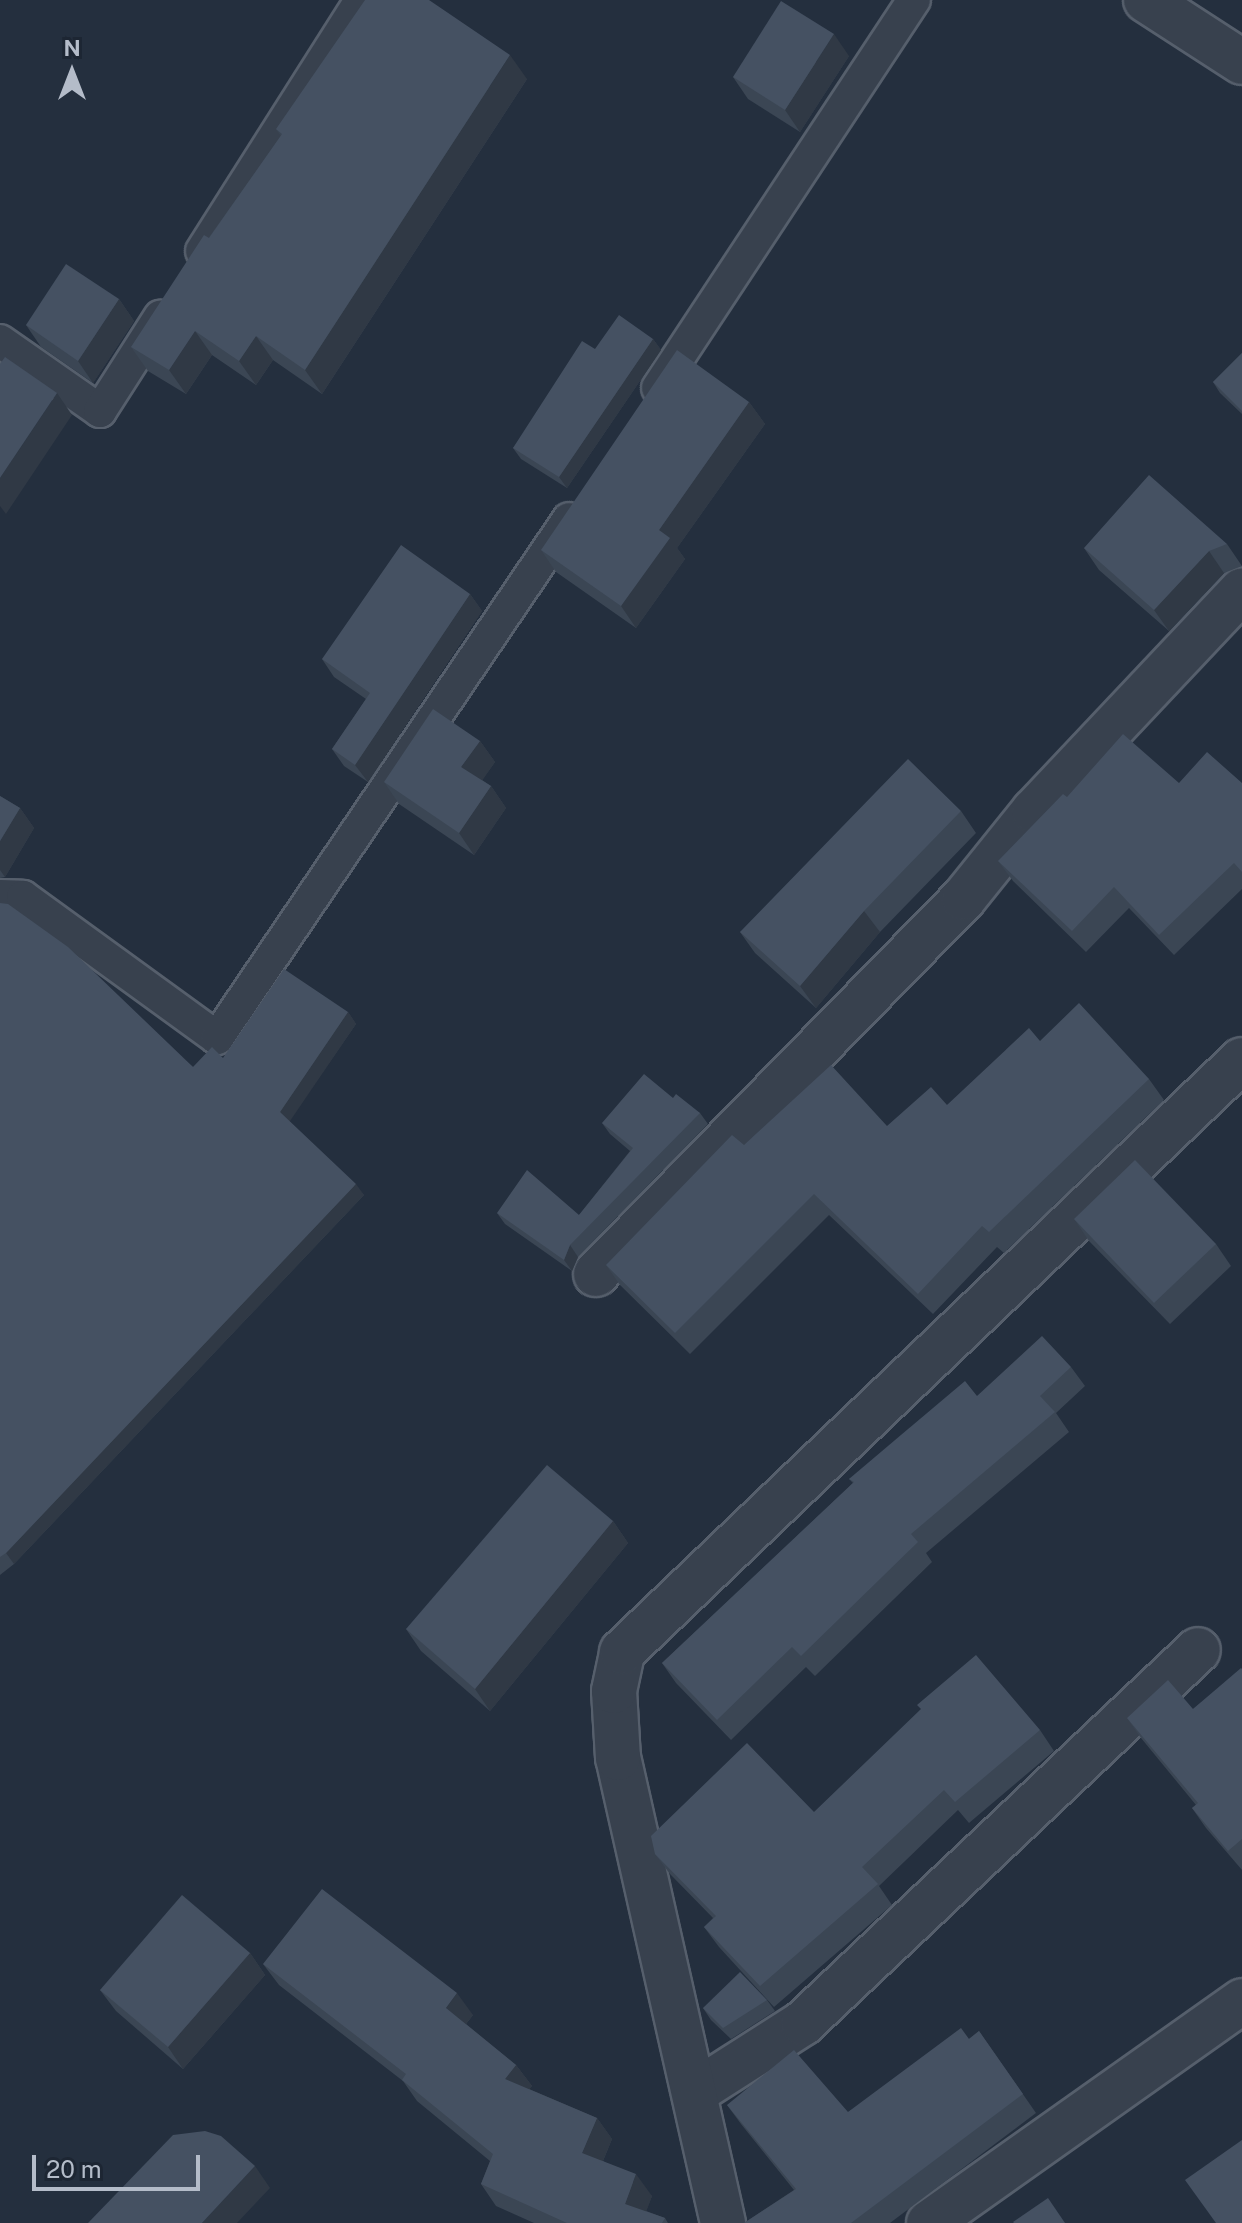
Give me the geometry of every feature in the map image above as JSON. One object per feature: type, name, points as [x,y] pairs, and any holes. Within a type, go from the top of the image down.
[{"type":"street","points":[[1146,0],[1242,62]]},
{"type":"street","points":[[596,1274],[964,898],[1034,811],[1242,590]]},
{"type":"street","points":[[723,2223],[618,1758],[614,1691],[622,1652],[1242,1060]]},
{"type":"street","points":[[695,2092],[803,2023],[1198,1650]]},
{"type":"street","points":[[929,2223],[1242,2001]]},
{"type":"lane","points":[[0,341],[100,411],[361,0]]},
{"type":"lane","points":[[642,412],[914,0]]},
{"type":"lane","points":[[0,896],[23,897],[217,1038],[589,490]]},
{"type":"building","points":[[365,0],[429,0],[510,55],[305,370],[256,336],[239,361],[195,331],[169,370],[131,347],[204,235],[209,238],[282,134],[276,129]]},
{"type":"building","points":[[781,1],[834,34],[785,110],[733,77]]},
{"type":"building","points":[[66,264],[119,299],[78,361],[26,325]]},
{"type":"building","points":[[619,315],[653,339],[559,477],[513,448],[582,341],[595,349]]},
{"type":"building","points":[[677,350],[749,402],[659,530],[670,538],[621,606],[541,550]]},
{"type":"building","points":[[1242,353],[1242,411],[1213,382]]},
{"type":"building","points":[[5,357],[57,393],[0,478],[0,364]]},
{"type":"building","points":[[1149,475],[1227,544],[1209,551],[1154,610],[1084,548]]},
{"type":"building","points":[[401,545],[470,594],[355,765],[332,749],[370,693],[322,659]]},
{"type":"building","points":[[433,709],[480,741],[461,767],[491,786],[459,833],[384,782]]},
{"type":"building","points":[[1123,734],[1179,783],[1207,752],[1242,783],[1242,872],[1234,863],[1159,935],[1114,887],[1072,931],[998,861],[1063,794],[1067,797]]},
{"type":"building","points":[[908,759],[961,811],[864,911],[800,986],[740,932]]},
{"type":"building","points":[[0,796],[20,808],[0,841]]},
{"type":"building","points":[[0,903],[8,904],[68,947],[193,1067],[212,1047],[223,1058],[284,969],[348,1012],[280,1112],[356,1184],[0,1557]]},
{"type":"building","points":[[1079,1003],[1149,1079],[989,1232],[982,1226],[918,1294],[814,1194],[675,1333],[606,1265],[732,1135],[744,1145],[831,1065],[887,1126],[931,1087],[947,1105],[1029,1028],[1040,1041]]},
{"type":"building","points":[[644,1074],[673,1098],[676,1094],[700,1113],[570,1245],[564,1260],[497,1213],[527,1170],[579,1215],[633,1148],[602,1123]]},
{"type":"building","points":[[1135,1160],[1216,1244],[1154,1303],[1074,1219]]},
{"type":"building","points":[[1042,1336],[1071,1367],[1040,1396],[1055,1412],[911,1534],[918,1542],[801,1656],[792,1647],[717,1720],[662,1663],[854,1482],[849,1479],[965,1381],[977,1396]]},
{"type":"building","points":[[547,1465],[613,1521],[475,1689],[406,1629]]},
{"type":"building","points":[[976,1655],[1040,1730],[955,1802],[944,1790],[862,1867],[878,1884],[760,1986],[704,1927],[716,1916],[655,1854],[651,1836],[747,1743],[814,1812],[921,1709],[917,1705]]},
{"type":"building","points":[[1241,1668],[1242,1839],[1228,1851],[1192,1808],[1198,1803],[1127,1718],[1168,1680],[1193,1709]]},
{"type":"building","points":[[322,1889],[457,1993],[446,2008],[516,2065],[505,2079],[597,2118],[582,2153],[636,2174],[625,2204],[665,2218],[662,2223],[567,2223],[481,2184],[493,2154],[402,2080],[406,2074],[263,1964]]},
{"type":"building","points":[[182,1895],[250,1953],[168,2047],[100,1990]]},
{"type":"building","points":[[740,1972],[767,2000],[723,2028],[703,2008]]},
{"type":"building","points":[[961,2028],[969,2039],[979,2031],[1023,2094],[851,2223],[744,2223],[796,2189],[727,2105],[794,2050],[848,2112]]},
{"type":"building","points":[[205,2131],[221,2136],[255,2166],[202,2223],[88,2223],[173,2135]]},
{"type":"building","points":[[1242,2140],[1242,2223],[1216,2223],[1185,2180]]},
{"type":"building","points":[[1048,2198],[1065,2223],[1013,2222]]}]
